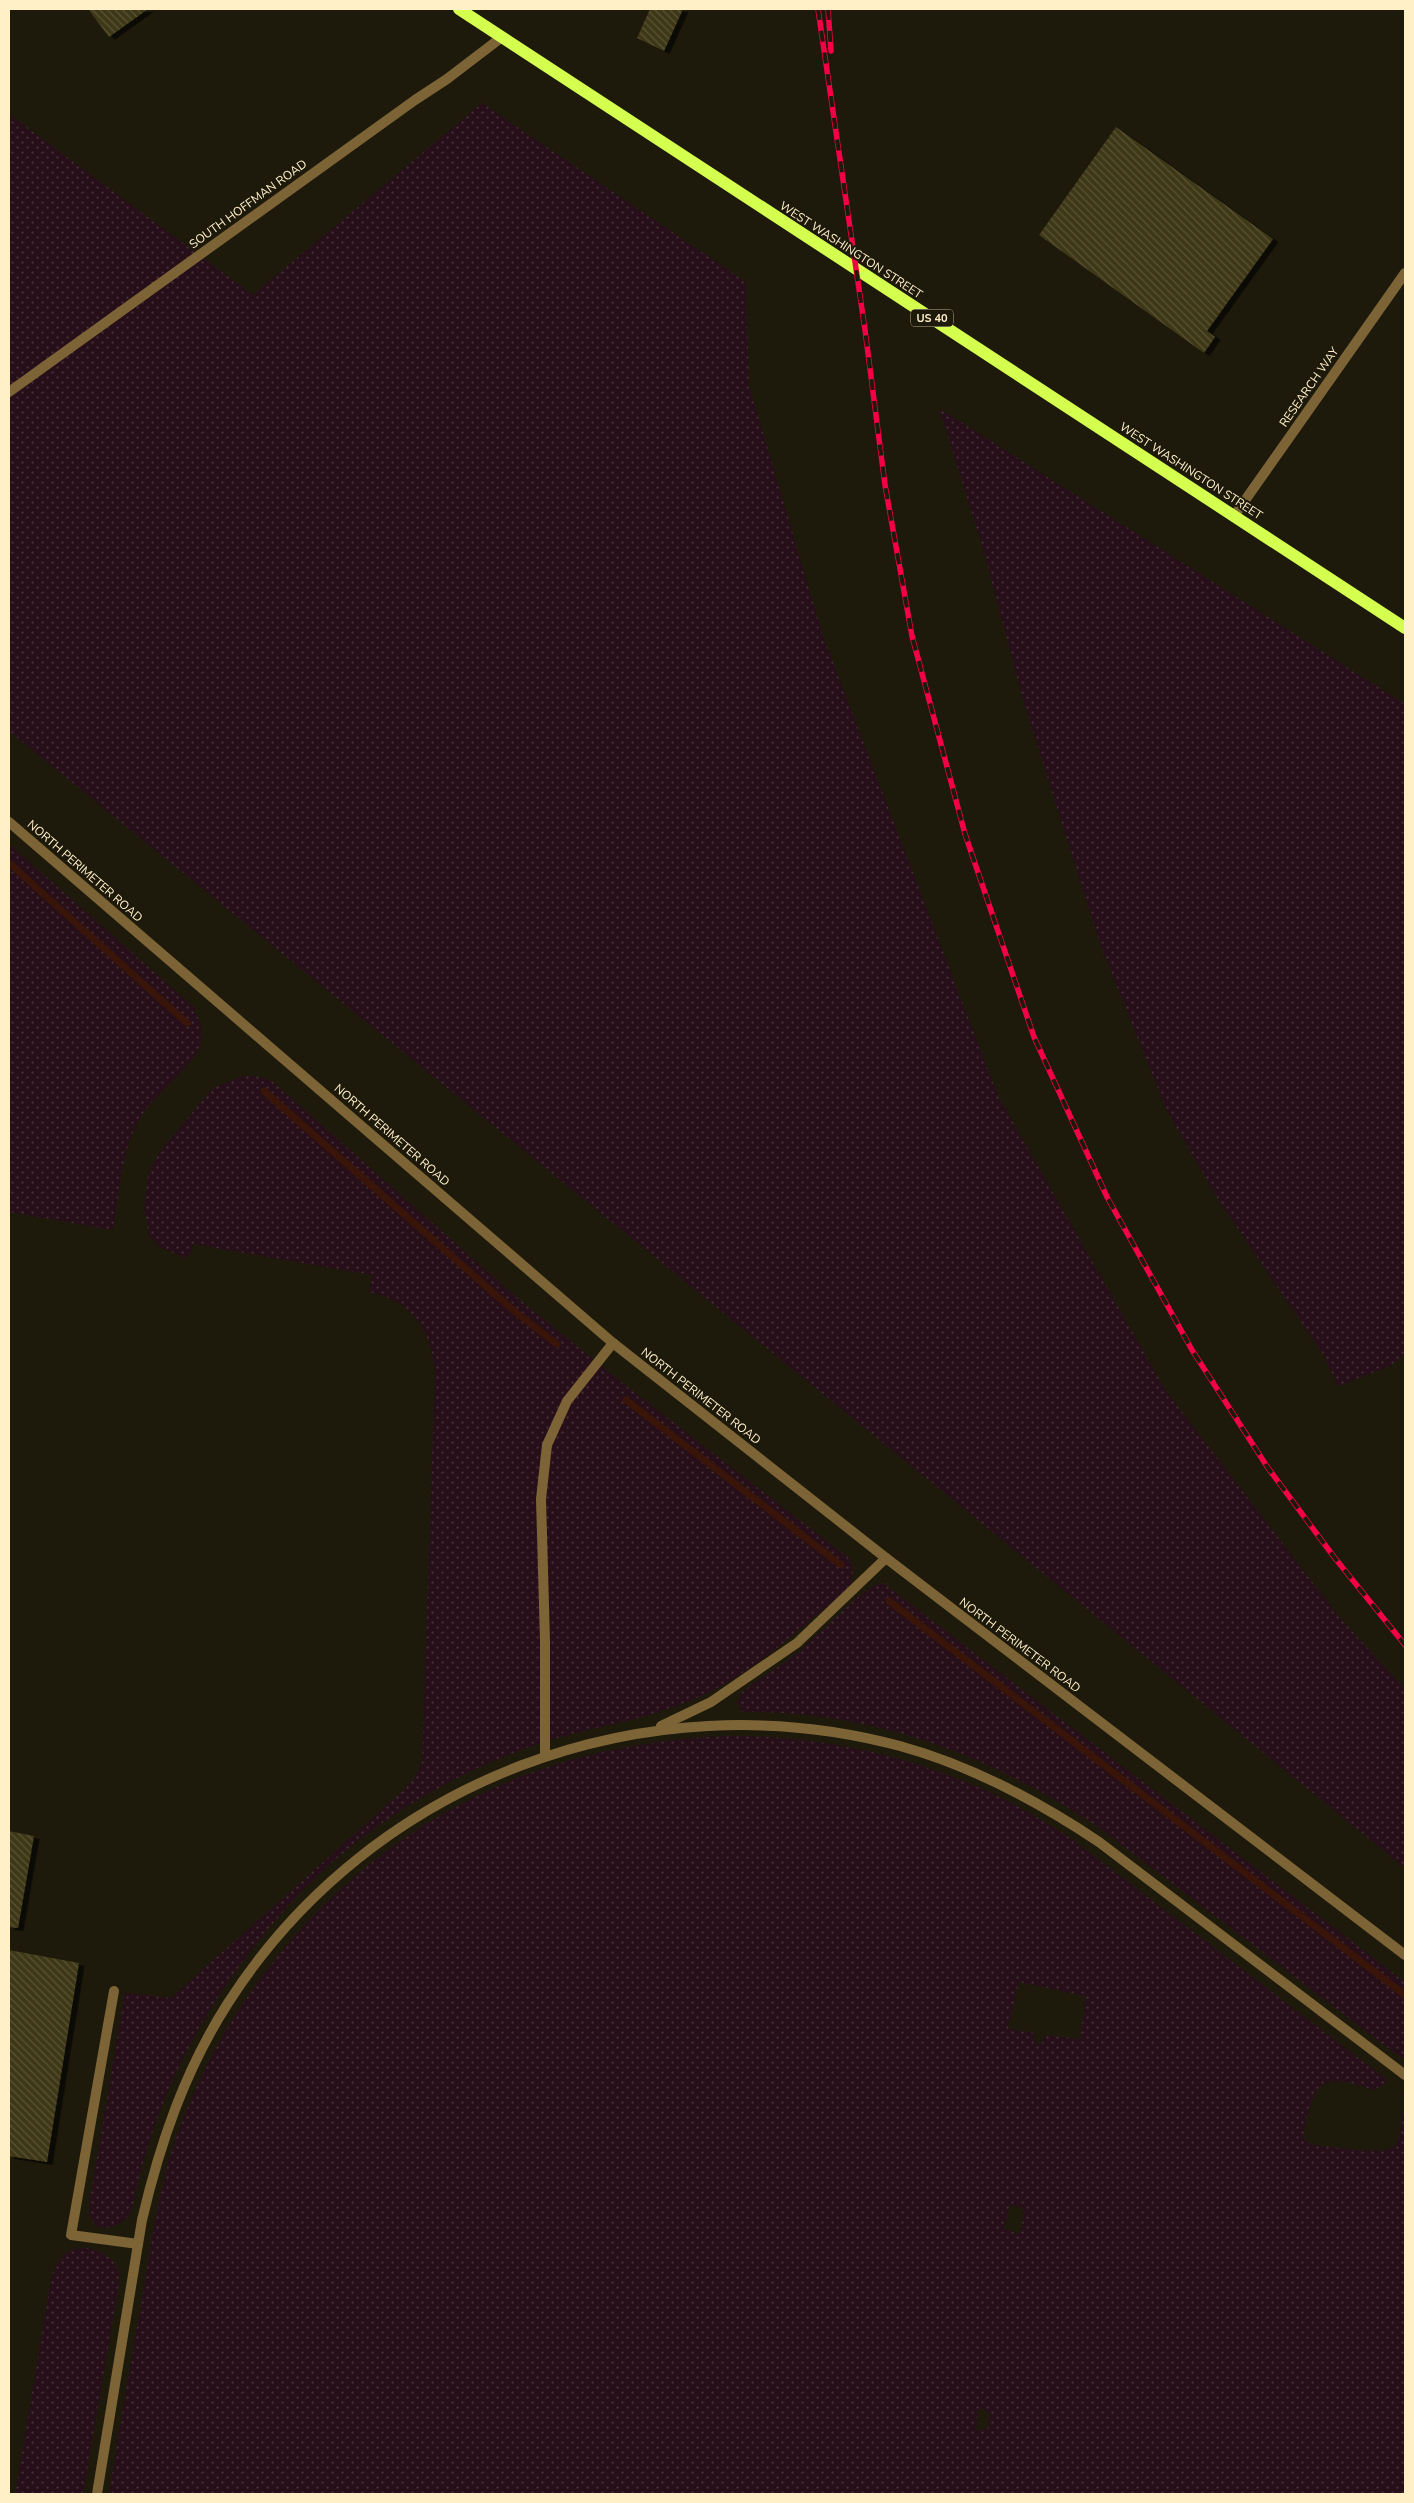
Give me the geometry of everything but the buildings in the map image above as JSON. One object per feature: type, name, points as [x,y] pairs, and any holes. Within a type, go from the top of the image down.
[{"type":"main road","name":"WEST WASHINGTON STREET","points":[[458,9],[1405,628]]},
{"type":"street","name":"SOUTH HOFFMAN ROAD","points":[[9,392],[415,100],[447,79],[502,37]]},
{"type":"street","name":"RESEARCH WAY","points":[[1234,516],[1405,273]]},
{"type":"street","name":"NORTH PERIMETER ROAD","points":[[9,822],[612,1343],[886,1558],[1405,1955]]},
{"type":"street","points":[[545,1756],[546,1642],[541,1499],[547,1445],[567,1401],[612,1343]]},
{"type":"street","points":[[654,1730],[711,1702],[797,1643],[886,1558]]},
{"type":"street","points":[[97,2494],[138,2244],[152,2176],[176,2105],[208,2038],[226,2006],[277,1938],[316,1896],[350,1864],[401,1827],[463,1790],[545,1756],[579,1745],[654,1730],[715,1724],[752,1724],[825,1730],[911,1749],[1016,1790],[1053,1811],[1099,1842],[1405,2075]]},
{"type":"street","points":[[114,1990],[71,2235],[138,2244]]},
{"type":"shaded area","points":[[482,103],[746,282],[749,385],[823,636],[998,1096],[1166,1391],[1339,1617],[1405,1689],[1405,1868],[9,731],[9,114],[253,295]]},
{"type":"shaded area","points":[[939,408],[1405,704],[1405,1354],[1390,1366],[1338,1386],[1323,1354],[1219,1201],[1166,1109],[1100,944],[1024,703],[982,545]]},
{"type":"shaded area","points":[[9,844],[196,1009],[194,1011],[199,1020],[202,1033],[199,1048],[195,1055],[144,1112],[130,1139],[122,1169],[113,1230],[9,1212]]},
{"type":"shaded area","points":[[244,1076],[255,1076],[272,1081],[514,1295],[616,1378],[850,1559],[853,1569],[851,1585],[801,1629],[766,1657],[710,1692],[672,1708],[551,1740],[513,1753],[476,1769],[404,1808],[339,1857],[309,1884],[282,1913],[241,1963],[223,1990],[190,2045],[163,2103],[143,2162],[131,2211],[122,2221],[105,2228],[96,2225],[91,2219],[89,2205],[125,1993],[171,1998],[406,1788],[415,1777],[422,1762],[435,1370],[423,1329],[408,1310],[397,1302],[369,1292],[372,1275],[193,1244],[191,1252],[185,1258],[160,1247],[149,1236],[144,1207],[148,1175],[159,1153],[206,1096],[217,1086]]},
{"type":"shaded area","points":[[883,1583],[1405,1982],[1405,2059],[1105,1832],[1022,1782],[978,1761],[933,1744],[887,1730],[840,1720],[791,1714],[742,1712],[737,1701],[743,1691],[794,1656],[858,1597],[873,1586]]},
{"type":"shaded area","points":[[729,1736],[775,1737],[865,1750],[909,1762],[994,1794],[1035,1816],[1073,1840],[1386,2079],[1387,2082],[1374,2090],[1340,2081],[1329,2082],[1321,2086],[1315,2094],[1311,2105],[1303,2138],[1312,2145],[1369,2151],[1390,2149],[1395,2145],[1400,2135],[1405,2100],[1405,2494],[109,2494],[154,2224],[168,2164],[198,2084],[228,2026],[265,1972],[307,1923],[354,1878],[405,1838],[461,1804],[520,1777],[571,1760],[650,1743]],"holes":[[[1019,1982],[1086,1996],[1080,2039],[1044,2035],[1043,2042],[1038,2045],[1034,2039],[1034,2033],[1008,2028]],[[1010,2205],[1025,2208],[1020,2234],[1004,2229]],[[981,2408],[990,2413],[988,2428],[980,2431],[976,2429],[978,2411]]]},
{"type":"shaded area","points":[[87,2248],[109,2257],[116,2266],[120,2278],[83,2494],[15,2494],[52,2274],[61,2259],[68,2252]]},
{"type":"waterway","points":[[9,863],[187,1023]]},
{"type":"waterway","points":[[264,1091],[514,1311],[557,1344]]},
{"type":"waterway","points":[[626,1400],[841,1565]]},
{"type":"waterway","points":[[889,1601],[1405,1995]]},
{"type":"railway","points":[[818,9],[865,330],[885,485],[912,636],[965,834],[1034,1037],[1107,1197],[1192,1350],[1268,1468],[1334,1557],[1405,1645]]},
{"type":"railway","points":[[828,9],[831,51]]}]
